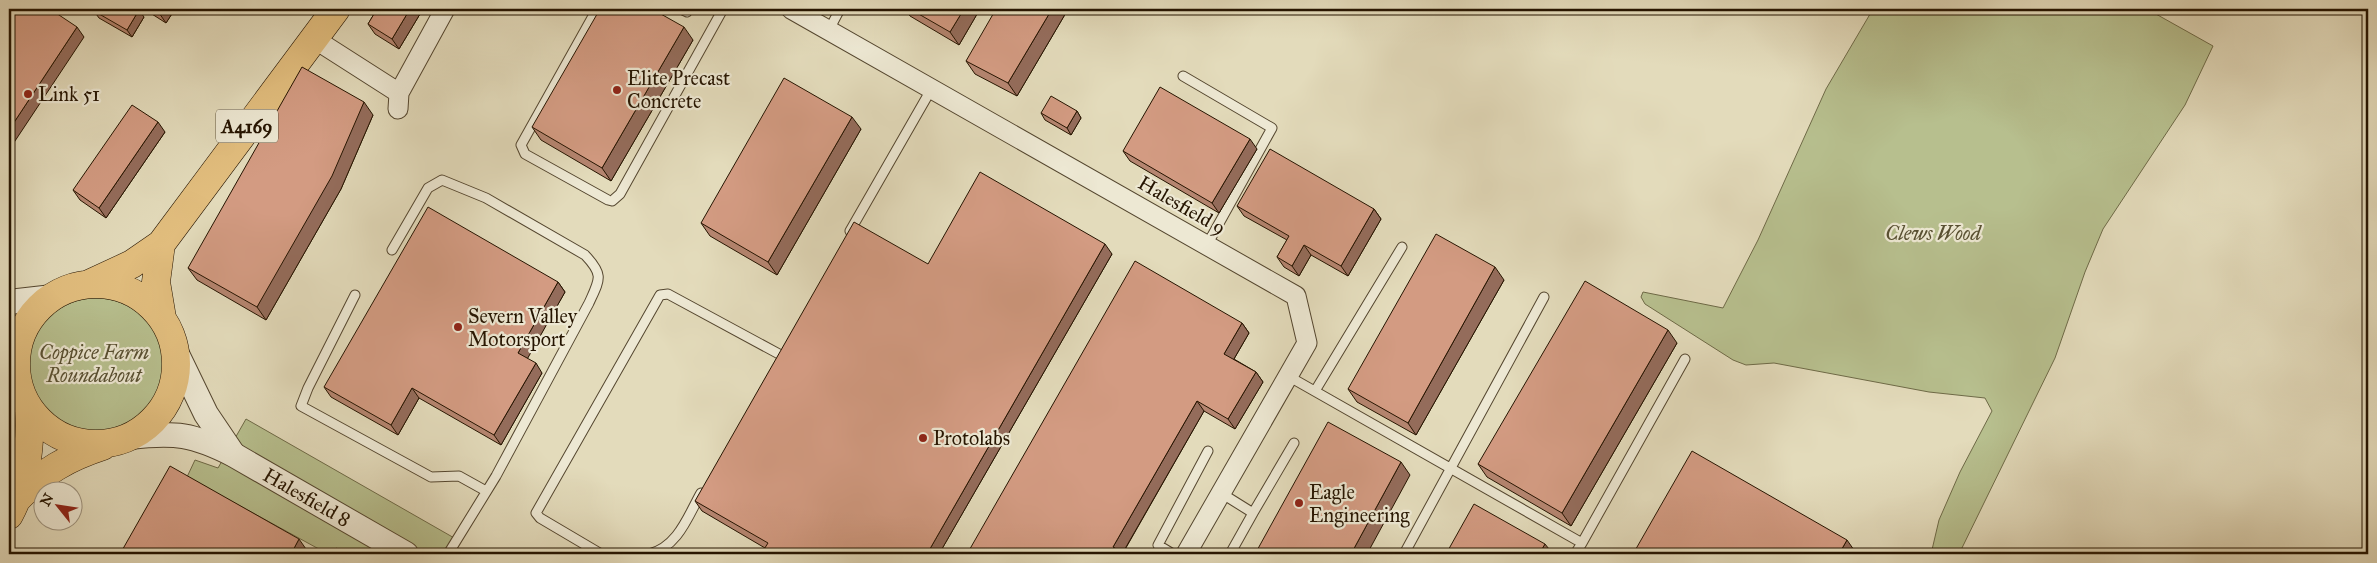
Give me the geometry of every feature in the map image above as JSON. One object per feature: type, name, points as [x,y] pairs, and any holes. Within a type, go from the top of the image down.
[{"type":"main road","name":"A4169","points":[[161,244],[336,9]]},
{"type":"main road","points":[[120,440],[88,444],[65,439],[45,427],[29,410],[19,389],[12,360],[20,339],[33,315],[53,297],[70,288],[88,284],[132,264],[161,244]]},
{"type":"main road","points":[[161,244],[156,282],[162,318]]},
{"type":"main road","points":[[13,507],[31,485],[55,466],[87,451],[120,440],[152,423],[167,402],[176,377],[175,350],[170,334],[162,318],[148,303],[130,291],[110,285],[88,284]]},
{"type":"main road","points":[[13,507],[28,455],[29,410]]},
{"type":"street","points":[[313,38],[398,101],[445,9]]},
{"type":"street","name":"Halesfield 9","points":[[791,9],[1296,296],[1307,343],[1186,554]]},
{"type":"street","points":[[9,302],[53,297]]},
{"type":"street","name":"Halesfield 8","points":[[175,350],[206,414],[234,455]]},
{"type":"street","name":"Halesfield 8","points":[[120,440],[176,434],[206,442],[234,455],[406,554]]},
{"type":"lane","points":[[597,9],[521,145],[525,154],[612,201],[620,194],[722,9]]},
{"type":"lane","points":[[828,30],[840,9]]},
{"type":"lane","points":[[1183,76],[1272,128],[1207,245]]},
{"type":"lane","points":[[843,243],[932,88]]},
{"type":"lane","points":[[392,250],[428,188],[442,180],[486,198],[585,255],[598,269],[599,282],[589,303],[486,492],[448,554]]},
{"type":"lane","points":[[1315,391],[1402,247]]},
{"type":"lane","points":[[601,554],[540,518],[536,513],[660,295],[668,294],[780,354]]},
{"type":"lane","points":[[356,295],[308,388],[301,406],[431,477],[459,476],[486,492]]},
{"type":"lane","points":[[1404,554],[1544,297]]},
{"type":"lane","points":[[775,363],[784,346]]},
{"type":"lane","points":[[1575,554],[1685,359]]},
{"type":"lane","points":[[1288,376],[1582,543]]},
{"type":"lane","points":[[1230,554],[1294,443]]},
{"type":"lane","points":[[1173,554],[1158,545],[1208,450]]},
{"type":"lane","points":[[649,554],[667,548],[678,535],[707,483]]},
{"type":"lane","points":[[1221,493],[1253,513]]},
{"type":"green space","name":"Clews Wood","points":[[1873,9],[2147,9],[2213,46],[2185,105],[2103,229],[2085,272],[2055,358],[1959,554],[1931,554],[1939,520],[1960,472],[1992,411],[1985,398],[1929,392],[1774,363],[1746,365],[1733,360],[1645,304],[1641,297],[1643,292],[1723,308],[1758,240],[1826,89]]},
{"type":"green space","name":"Coppice Farm Roundabout","points":[[96,298],[122,303],[134,309],[144,318],[153,328],[159,340],[164,366],[159,392],[153,404],[144,414],[134,423],[122,429],[96,434],[70,429],[58,423],[48,414],[39,404],[33,392],[28,366],[33,340],[39,328],[48,318],[58,309],[70,303]]},
{"type":"green space","points":[[246,419],[456,539],[447,554],[348,554],[336,548],[331,554],[328,554],[187,477],[195,460],[218,468]]},
{"type":"building","name":"Link 51","points":[[9,9],[50,9],[77,27],[9,130]]},
{"type":"building","points":[[96,9],[139,10],[127,30],[94,11]]},
{"type":"building","points":[[377,9],[410,9],[392,39],[368,24]]},
{"type":"building","name":"Elite Precast Concrete","points":[[600,9],[652,9],[684,27],[602,168],[532,127]]},
{"type":"building","points":[[910,9],[964,9],[950,32]]},
{"type":"building","points":[[996,9],[1052,9],[1008,83],[966,61]]},
{"type":"building","points":[[302,67],[364,102],[332,176],[257,307],[188,268]]},
{"type":"building","points":[[784,78],[852,117],[768,262],[701,223]]},
{"type":"building","points":[[1160,87],[1250,139],[1212,203],[1123,151]]},
{"type":"building","points":[[1051,96],[1077,111],[1067,128],[1041,113]]},
{"type":"building","points":[[132,105],[158,122],[99,208],[73,190]]},
{"type":"building","points":[[1270,149],[1374,209],[1341,266],[1304,245],[1292,266],[1277,257],[1289,236],[1237,206]]},
{"type":"building","name":"Protolabs","points":[[980,172],[1105,244],[927,554],[761,554],[768,543],[695,501],[854,222],[928,264]]},
{"type":"building","name":"Severn Valley Motorsport","points":[[428,207],[558,282],[518,353],[536,363],[494,435],[412,388],[391,425],[324,387]]},
{"type":"building","points":[[1436,234],[1495,267],[1408,423],[1348,389]]},
{"type":"building","points":[[1135,261],[1242,323],[1224,354],[1256,372],[1228,419],[1197,401],[1113,547],[1125,554],[967,554]]},
{"type":"building","points":[[1585,281],[1668,330],[1562,513],[1478,464]]},
{"type":"building","points":[[1328,422],[1401,462],[1351,554],[1255,554]]},
{"type":"building","points":[[1692,451],[1847,540],[1839,554],[1633,554]]},
{"type":"building","points":[[170,466],[299,539],[291,554],[120,554]]},
{"type":"building","points":[[1474,504],[1545,544],[1539,554],[1446,554]]},
{"type":"place","name":"Elite Precast Concrete","points":[[617,90]]},
{"type":"place","name":"Link 51","points":[[28,94]]},
{"type":"place","name":"Severn Valley Motorsport","points":[[458,327]]},
{"type":"place","name":"Protolabs","points":[[923,438]]},
{"type":"place","name":"Eagle Engineering","points":[[1299,503]]}]
